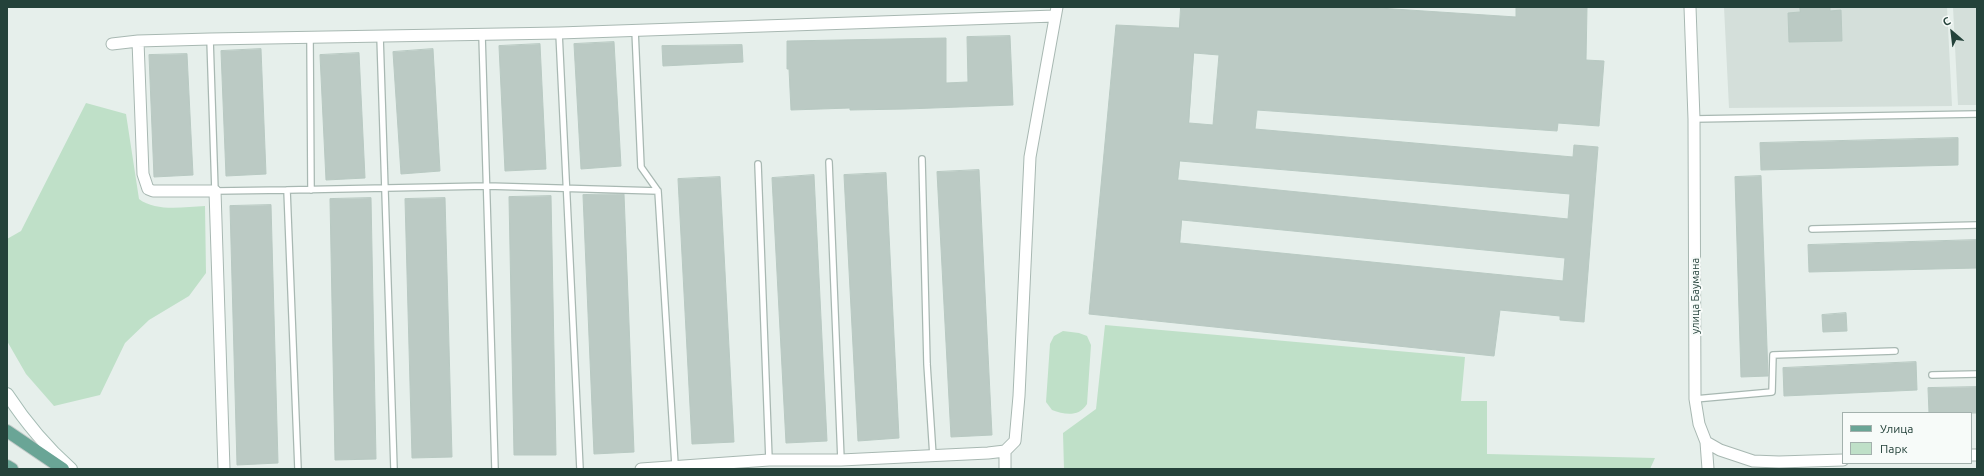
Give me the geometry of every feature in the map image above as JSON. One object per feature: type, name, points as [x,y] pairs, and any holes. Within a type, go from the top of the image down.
[{"type":"main road","points":[[7,394],[46,446],[71,469]]},
{"type":"main road","points":[[7,431],[63,469]]},
{"type":"street","name":"улица Баумана","points":[[1690,7],[1694,119],[1695,398],[1698,424],[1706,442],[1708,469]]},
{"type":"street","points":[[112,44],[138,41],[210,39],[559,33],[1056,12],[1030,157],[1019,396],[1015,441],[1006,451],[1005,469]]},
{"type":"street","points":[[138,41],[143,174],[148,188],[153,191],[215,191],[224,469]]},
{"type":"street","points":[[1706,442],[1720,450],[1753,461],[1779,462],[1842,460]]},
{"type":"street","points":[[641,469],[675,465],[769,460],[841,460],[1006,451]]},
{"type":"lane","points":[[635,30],[641,167],[658,191],[675,465]]},
{"type":"lane","points":[[559,33],[580,469]]},
{"type":"lane","points":[[380,35],[394,469]]},
{"type":"lane","points":[[482,35],[495,469]]},
{"type":"lane","points":[[310,38],[311,190]]},
{"type":"lane","points":[[210,39],[215,191],[487,186],[567,187],[658,191]]},
{"type":"lane","points":[[1694,119],[1977,114]]},
{"type":"lane","points":[[922,160],[927,364],[933,456]]},
{"type":"lane","points":[[829,162],[841,460]]},
{"type":"lane","points":[[758,164],[769,460]]},
{"type":"lane","points":[[287,190],[298,469]]},
{"type":"lane","points":[[1812,229],[1977,225]]},
{"type":"lane","points":[[1695,398],[1772,392],[1773,355],[1894,351]]},
{"type":"lane","points":[[1932,375],[1977,374]]},
{"type":"shaded area","points":[[1724,7],[1947,7],[1952,106],[1729,108]]},
{"type":"shaded area","points":[[1953,7],[1977,7],[1977,105],[1958,105]]},
{"type":"green space","points":[[86,103],[126,114],[139,199],[154,206],[170,208],[205,206],[206,273],[189,296],[149,320],[125,343],[100,395],[54,406],[26,374],[7,341],[7,239],[21,231]]},
{"type":"green space","points":[[1105,325],[1465,357],[1461,401],[1487,401],[1487,454],[1655,458],[1650,469],[1064,469],[1063,433],[1096,409]]},
{"type":"green space","points":[[1063,331],[1079,333],[1087,336],[1091,345],[1087,404],[1080,411],[1071,414],[1052,410],[1046,402],[1050,344],[1054,336]]},
{"type":"building","points":[[1181,7],[1363,7],[1516,17],[1516,7],[1587,7],[1586,60],[1604,61],[1599,126],[1558,123],[1557,131],[1257,110],[1255,129],[1573,157],[1574,145],[1598,147],[1584,322],[1560,320],[1560,316],[1500,310],[1494,356],[1089,314],[1116,25],[1179,28]],"holes":[[[1194,53],[1219,55],[1213,125],[1189,123]],[[1180,161],[1570,194],[1568,219],[1178,180]],[[1182,220],[1565,258],[1563,281],[1180,243]]]},
{"type":"building","points":[[1800,7],[1830,7],[1830,11],[1841,10],[1842,41],[1789,42],[1788,13],[1800,12]]},
{"type":"building","points":[[1010,36],[1013,105],[906,109],[850,110],[850,108],[791,110],[789,69],[787,69],[787,41],[946,38],[946,83],[968,82],[967,37]]},
{"type":"building","points":[[614,42],[621,166],[581,169],[574,44]]},
{"type":"building","points":[[540,44],[546,169],[505,171],[499,46]]},
{"type":"building","points":[[742,45],[743,62],[663,66],[662,46]]},
{"type":"building","points":[[261,49],[266,174],[226,176],[221,51]]},
{"type":"building","points":[[433,49],[440,171],[401,174],[393,52]]},
{"type":"building","points":[[359,53],[365,178],[326,180],[320,55]]},
{"type":"building","points":[[187,54],[193,175],[154,177],[149,55]]},
{"type":"building","points":[[1958,138],[1958,165],[1761,170],[1760,143]]},
{"type":"building","points":[[979,170],[992,435],[951,437],[937,172]]},
{"type":"building","points":[[886,173],[899,438],[858,441],[844,175]]},
{"type":"building","points":[[814,175],[827,441],[786,443],[772,178]]},
{"type":"building","points":[[1761,176],[1768,376],[1741,377],[1735,177]]},
{"type":"building","points":[[720,177],[734,442],[692,444],[678,179]]},
{"type":"building","points":[[624,194],[634,452],[594,454],[583,195]]},
{"type":"building","points":[[551,196],[556,455],[514,455],[509,197]]},
{"type":"building","points":[[371,198],[376,459],[335,460],[330,199]]},
{"type":"building","points":[[445,198],[452,457],[412,458],[405,199]]},
{"type":"building","points":[[271,205],[278,463],[237,465],[230,206]]},
{"type":"building","points":[[1977,240],[1977,268],[1809,272],[1808,245]]},
{"type":"building","points":[[1846,313],[1847,331],[1823,332],[1822,315]]},
{"type":"building","points":[[1916,362],[1917,390],[1784,396],[1783,368]]},
{"type":"building","points":[[1977,387],[1977,413],[1929,412],[1928,388]]}]
